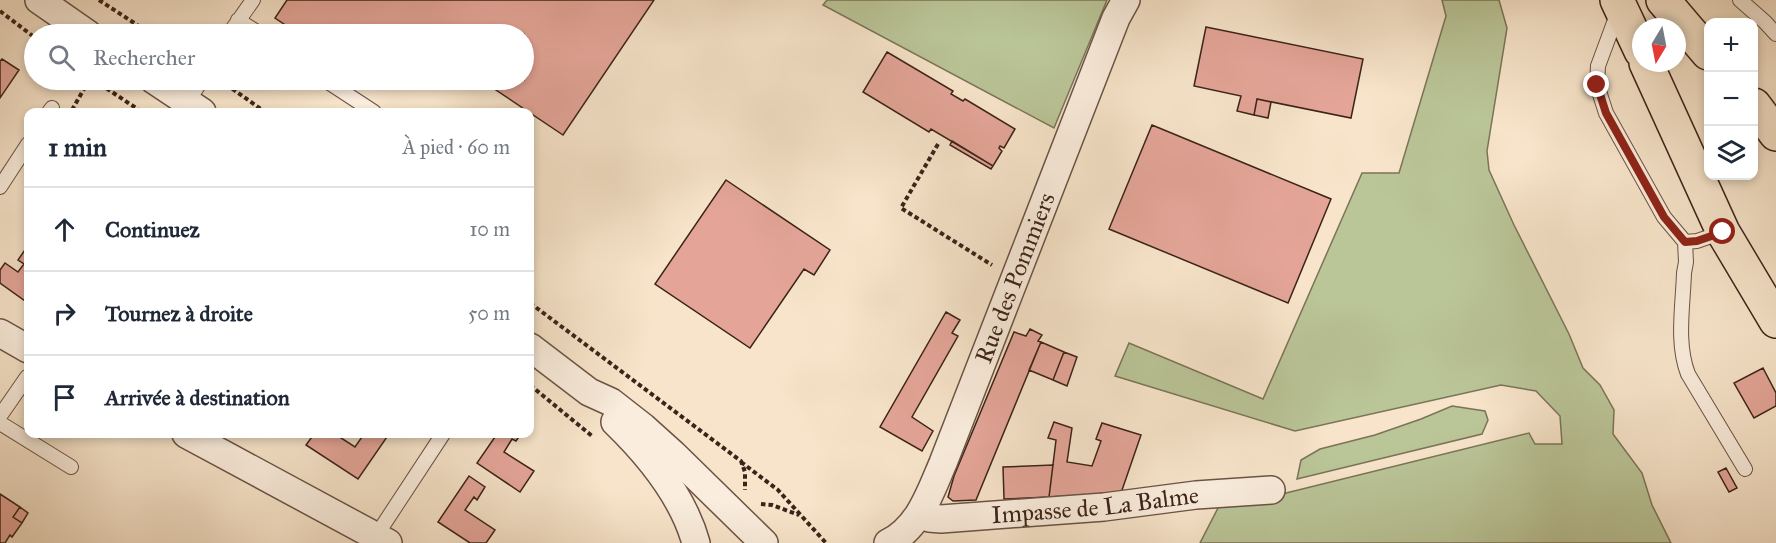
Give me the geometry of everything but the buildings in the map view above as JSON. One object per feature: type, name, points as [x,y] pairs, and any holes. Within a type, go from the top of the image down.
[{"type":"highway","points":[[1663,0],[1704,47]]},
{"type":"highway","points":[[1619,3],[1632,31]]},
{"type":"highway","points":[[1651,72],[1723,232],[1776,321]]},
{"type":"highway","points":[[1758,110],[1776,134]]},
{"type":"street","points":[[39,0],[74,24]]},
{"type":"street","name":"Rue des Pommiers","points":[[888,543],[909,529],[920,513],[943,463],[1116,18],[1126,0]]},
{"type":"street","points":[[169,90],[195,107]]},
{"type":"street","points":[[0,333],[24,347]]},
{"type":"street","points":[[534,350],[589,392],[611,402],[643,427],[764,543]]},
{"type":"street","points":[[589,392],[670,486],[692,529],[696,543]]},
{"type":"street","points":[[193,438],[382,539]]},
{"type":"street","name":"Impasse de La Balme","points":[[920,513],[929,518],[942,519],[1104,507],[1196,495],[1271,490]]},
{"type":"lane","points":[[235,24],[253,0]]},
{"type":"lane","points":[[1740,0],[1776,34]]},
{"type":"lane","points":[[1619,3],[1599,66],[1597,85],[1606,113],[1623,144],[1664,217],[1685,242],[1683,362],[1745,469]]},
{"type":"lane","points":[[238,20],[244,24]]},
{"type":"lane","points":[[195,107],[199,90]]},
{"type":"lane","points":[[340,90],[368,108]]},
{"type":"lane","points":[[0,187],[24,150]]},
{"type":"lane","points":[[1685,242],[1697,241],[1723,232]]},
{"type":"lane","points":[[0,416],[24,381]]},
{"type":"lane","points":[[0,423],[24,438]]},
{"type":"lane","points":[[24,438],[71,467]]},
{"type":"lane","points":[[382,539],[441,438]]},
{"type":"path","points":[[99,0],[136,24]]},
{"type":"path","points":[[0,11],[24,29]]},
{"type":"path","points":[[73,108],[83,90]]},
{"type":"path","points":[[109,90],[136,108]]},
{"type":"path","points":[[233,90],[259,108]]},
{"type":"path","points":[[938,144],[901,208],[998,269]]},
{"type":"path","points":[[534,306],[778,490],[826,543]]},
{"type":"path","points":[[534,388],[595,438]]},
{"type":"path","points":[[741,461],[746,480],[743,495]]},
{"type":"path","points":[[755,503],[772,505],[800,515]]},
{"type":"green space","points":[[827,0],[1107,0],[1054,128],[823,5]]},
{"type":"green space","points":[[1442,0],[1499,0],[1507,28],[1487,151],[1489,170],[1569,334],[1583,368],[1600,385],[1614,410],[1613,434],[1642,473],[1652,505],[1671,543],[1200,543],[1219,506],[1282,494],[1529,433],[1535,444],[1562,444],[1560,416],[1536,391],[1501,385],[1295,431],[1115,376],[1129,343],[1263,399],[1362,173],[1399,173],[1446,16]]},
{"type":"green space","points":[[1452,406],[1485,411],[1488,420],[1482,434],[1297,479],[1301,460],[1320,449],[1375,435]]},
{"type":"route","points":[[1597,85],[1606,113],[1664,217],[1685,242],[1697,241],[1723,232]]}]
